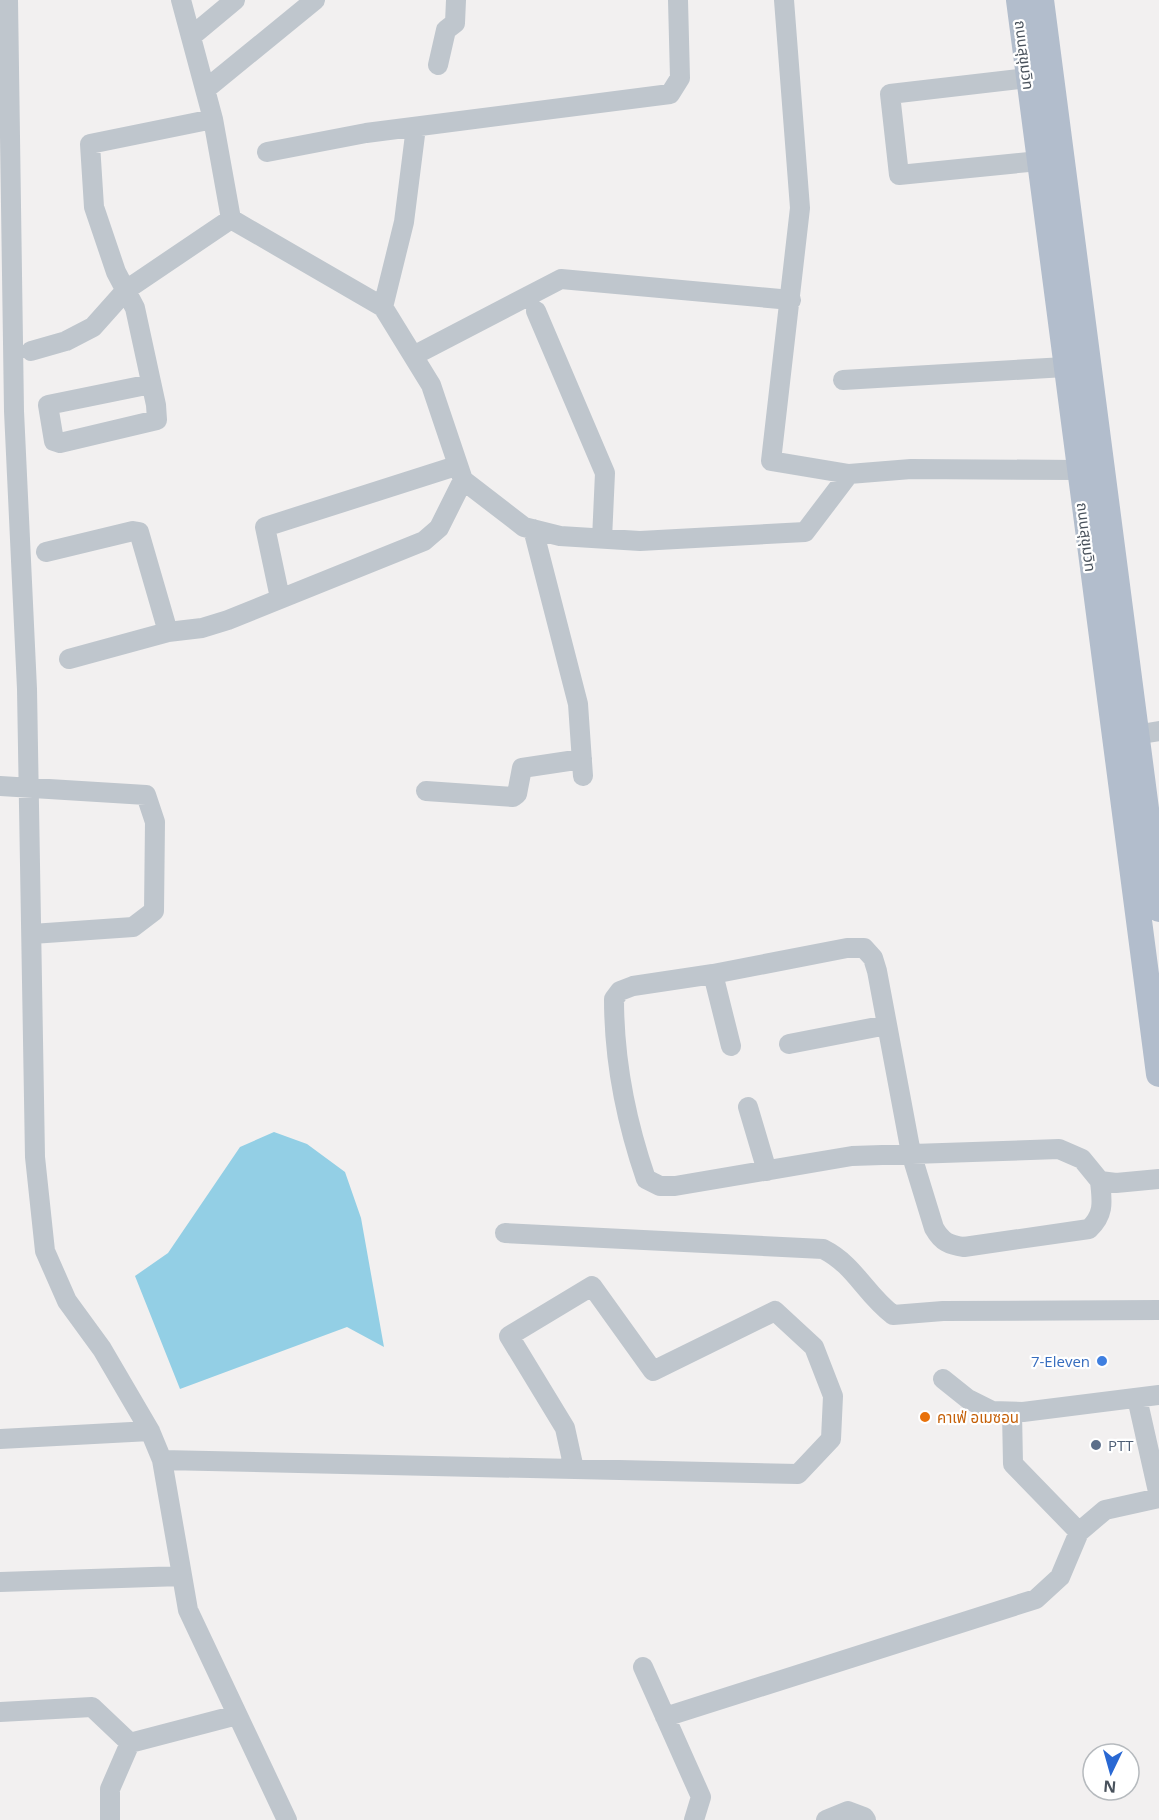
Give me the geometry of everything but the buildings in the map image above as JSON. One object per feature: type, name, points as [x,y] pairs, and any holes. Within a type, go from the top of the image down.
[{"type":"main road","name":"ถนนสุขุมวิท","points":[[1019,0],[1039,161],[1074,369],[1147,733],[1159,909]]},
{"type":"main road","name":"ถนนสุขุมวิท","points":[[1041,0],[1074,369],[1079,470],[1159,1074]]},
{"type":"street","points":[[8,0],[14,411],[27,689],[35,1157],[45,1251],[67,1300],[102,1349],[150,1431],[162,1461],[188,1610],[287,1820]]},
{"type":"street","points":[[181,0],[193,35],[213,119],[231,219],[383,307],[431,385],[460,473],[524,526],[560,536],[640,541],[805,532],[849,474]]},
{"type":"street","points":[[193,35],[235,0]]},
{"type":"street","points":[[206,89],[315,0]]},
{"type":"street","points":[[438,65],[446,30],[454,23],[456,0]]},
{"type":"street","points":[[267,152],[366,133],[670,94],[680,78],[678,0]]},
{"type":"street","points":[[784,0],[800,208],[771,461],[849,474],[911,469],[1079,470]]},
{"type":"street","points":[[1028,78],[890,94],[899,175],[1039,161]]},
{"type":"street","points":[[151,384],[48,405],[54,441],[60,443],[155,422],[157,415],[151,384],[135,308],[116,272],[94,207],[90,144],[213,119]]},
{"type":"street","points":[[383,307],[404,222],[416,127]]},
{"type":"street","points":[[31,351],[66,340],[93,327],[126,290],[231,219]]},
{"type":"street","points":[[413,356],[561,279],[791,300]]},
{"type":"street","points":[[536,311],[605,473],[602,539]]},
{"type":"street","points":[[843,380],[1074,369]]},
{"type":"street","points":[[69,659],[168,632],[202,628],[424,541],[439,528],[460,473]]},
{"type":"street","points":[[280,598],[264,527],[460,473]]},
{"type":"street","points":[[426,791],[513,797],[517,794],[522,768],[583,767],[578,704],[532,529]]},
{"type":"street","points":[[46,552],[133,531],[139,532],[168,632]]},
{"type":"street","points":[[0,786],[146,795],[155,822],[154,911],[133,927],[32,934]]},
{"type":"street","points":[[887,1025],[873,958],[864,948],[847,948],[713,974],[633,986],[620,991],[614,999],[620,1082],[637,1153],[646,1179],[660,1186],[852,1156],[911,1153],[1059,1149],[1082,1159],[1100,1181],[1103,1204],[1101,1214],[1089,1229],[964,1246],[949,1245],[940,1239],[934,1228],[911,1153],[887,1025]]},
{"type":"street","points":[[713,974],[731,1046]]},
{"type":"street","points":[[789,1044],[887,1025]]},
{"type":"street","points":[[748,1107],[767,1171]]},
{"type":"street","points":[[1100,1181],[1116,1183],[1159,1179]]},
{"type":"street","points":[[505,1233],[823,1249],[842,1259],[878,1304],[893,1316],[943,1311],[1159,1310]]},
{"type":"street","points":[[162,1461],[798,1474],[831,1438],[833,1396],[814,1347],[775,1311],[653,1371],[592,1286],[509,1336],[565,1428],[574,1469]]},
{"type":"street","points":[[943,1379],[968,1399],[992,1411],[1012,1412],[1159,1395]]},
{"type":"street","points":[[665,1717],[1036,1599],[1060,1577],[1079,1532],[1105,1510],[1159,1497],[1137,1398]]},
{"type":"street","points":[[1012,1412],[1013,1464],[1079,1532]]},
{"type":"street","points":[[0,1439],[150,1431]]},
{"type":"street","points":[[0,1582],[182,1576]]},
{"type":"street","points":[[643,1667],[701,1797],[694,1820]]},
{"type":"street","points":[[0,1712],[92,1707],[130,1743]]},
{"type":"street","points":[[130,1743],[237,1715]]},
{"type":"street","points":[[110,1820],[110,1790],[130,1743]]},
{"type":"street","points":[[826,1820],[848,1811],[864,1816],[866,1820]]},
{"type":"water","points":[[274,1132],[307,1144],[345,1172],[361,1218],[384,1347],[347,1327],[180,1389],[135,1276],[168,1253],[240,1147]]},
{"type":"place","name":"7-Eleven","points":[[1102,1361]]},
{"type":"place","name":"คาเฟ่ อเมซอน","points":[[925,1417]]},
{"type":"place","name":"PTT","points":[[1096,1445]]}]
